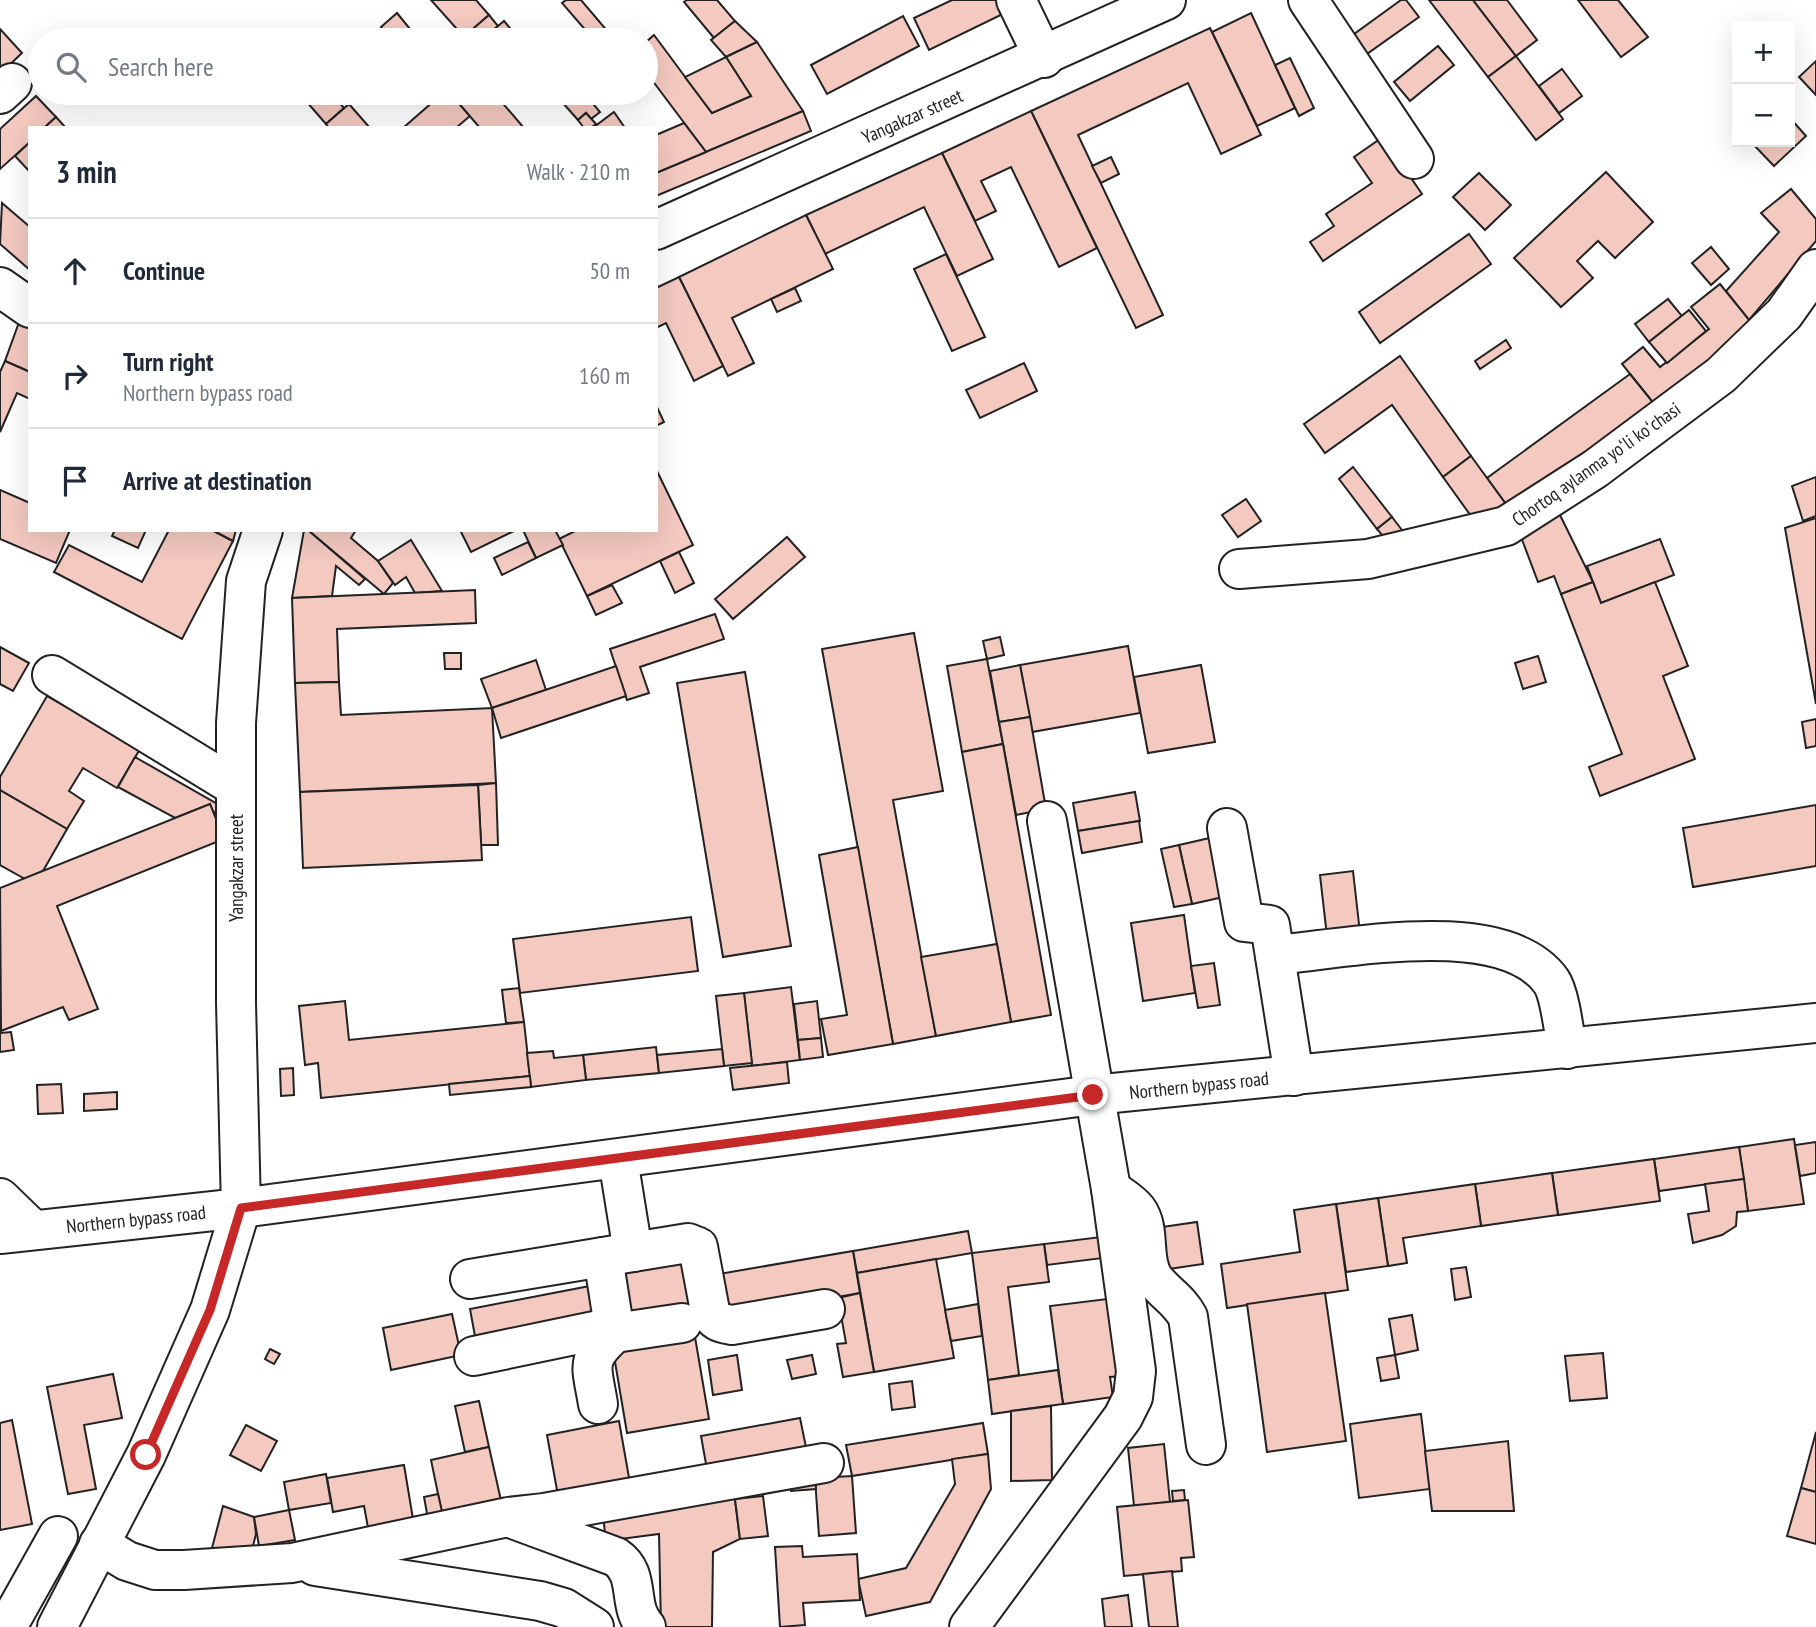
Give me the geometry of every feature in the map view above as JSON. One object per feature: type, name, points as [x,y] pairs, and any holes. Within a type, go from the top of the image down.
[{"type":"street","points":[[1016,0],[1044,58]]},
{"type":"street","name":"Yangakzar street","points":[[658,229],[1044,58],[1166,0]]},
{"type":"street","points":[[1308,0],[1414,159]]},
{"type":"street","name":"Chortoq aylanma yoʻli koʻchasi","points":[[1239,569],[1368,559],[1506,526],[1595,469],[1721,375],[1784,314],[1816,269]]},
{"type":"street","points":[[0,287],[28,307]]},
{"type":"street","name":"Yangakzar street","points":[[57,1627],[146,1455],[210,1310],[241,1208],[236,723],[246,581],[262,532]]},
{"type":"street","points":[[52,675],[236,787]]},
{"type":"street","points":[[969,1627],[1122,1417],[1133,1396],[1136,1371],[1111,1189],[1047,821]]},
{"type":"street","points":[[1227,828],[1244,922],[1270,925],[1293,1076]]},
{"type":"street","points":[[1275,955],[1446,939],[1490,944],[1527,958],[1554,984],[1567,1049]]},
{"type":"street","name":"Northern bypass road","points":[[8,1233],[241,1208],[1093,1095],[1816,1023]]},
{"type":"street","points":[[598,1405],[592,1360],[595,1352],[614,1330],[618,1255],[618,1159]]},
{"type":"street","points":[[1111,1189],[1137,1211],[1145,1230],[1151,1273],[1182,1304],[1188,1317],[1206,1445]]},
{"type":"street","points":[[0,1198],[8,1233]]},
{"type":"street","points":[[470,1279],[688,1243],[698,1247],[710,1311],[713,1319],[721,1324],[732,1325],[825,1309]]},
{"type":"street","points":[[474,1356],[614,1330],[682,1323]]},
{"type":"street","points":[[99,1544],[127,1561],[155,1570],[292,1563],[508,1517],[544,1513],[824,1463]]},
{"type":"street","points":[[508,1517],[616,1557],[626,1564],[634,1586],[636,1612],[646,1627]]},
{"type":"street","points":[[7,1627],[58,1536]]},
{"type":"street","points":[[292,1563],[540,1601],[564,1608],[594,1627]]},
{"type":"building","points":[[431,0],[476,0],[489,15],[474,28],[456,28]]},
{"type":"building","points":[[566,0],[581,0],[605,28],[584,28],[562,3]]},
{"type":"building","points":[[717,0],[735,21],[714,38],[684,2]]},
{"type":"building","points":[[952,0],[1007,0],[1011,10],[929,50],[914,18]]},
{"type":"building","points":[[1401,0],[1406,0],[1419,17],[1364,56],[1350,37]]},
{"type":"building","points":[[1429,0],[1473,0],[1516,56],[1488,77]]},
{"type":"building","points":[[1473,0],[1507,0],[1537,40],[1516,56]]},
{"type":"building","points":[[1578,0],[1618,0],[1648,37],[1621,57]]},
{"type":"building","points":[[397,13],[409,28],[382,28]]},
{"type":"building","points":[[1251,13],[1295,108],[1257,126],[1212,32]]},
{"type":"building","points":[[489,15],[498,26],[496,28],[474,28]]},
{"type":"building","points":[[903,16],[919,46],[827,94],[811,65]]},
{"type":"building","points":[[504,21],[510,28],[496,28]]},
{"type":"building","points":[[735,21],[757,42],[726,57],[711,40]]},
{"type":"building","points":[[1210,28],[1261,135],[1221,154],[1188,83],[1078,135],[1163,315],[1136,328],[1031,111]]},
{"type":"building","points":[[0,29],[22,53],[2,72],[0,70]]},
{"type":"building","points":[[658,40],[712,113],[751,96],[726,57],[757,42],[803,111],[706,152],[658,88]]},
{"type":"building","points":[[1438,46],[1454,65],[1410,101],[1394,82]]},
{"type":"building","points":[[1516,56],[1563,119],[1536,140],[1488,77]]},
{"type":"building","points":[[726,57],[751,96],[712,113],[685,77]]},
{"type":"building","points":[[1290,58],[1314,108],[1299,116],[1275,65]]},
{"type":"building","points":[[1816,61],[1816,95],[1799,77]]},
{"type":"building","points":[[1562,69],[1582,96],[1559,113],[1539,86]]},
{"type":"building","points":[[28,103],[45,105],[56,117],[46,126],[28,126],[28,144],[0,169],[0,129]]},
{"type":"building","points":[[309,105],[341,105],[344,108],[326,124]]},
{"type":"building","points":[[350,105],[368,126],[328,126],[326,124]]},
{"type":"building","points":[[429,105],[460,105],[470,116],[458,126],[405,126]]},
{"type":"building","points":[[460,105],[504,105],[522,126],[478,126]]},
{"type":"building","points":[[565,105],[594,105],[600,112],[591,119],[586,113],[578,120]]},
{"type":"building","points":[[803,111],[811,131],[658,195],[658,172]]},
{"type":"building","points":[[1031,111],[1097,248],[1059,267],[1011,167],[981,181],[996,211],[975,221],[942,153]]},
{"type":"building","points":[[614,112],[624,126],[595,126]]},
{"type":"building","points":[[586,113],[596,124],[582,126],[578,120]]},
{"type":"building","points":[[56,117],[64,126],[46,126]]},
{"type":"building","points":[[684,123],[706,152],[658,172],[658,134]]},
{"type":"building","points":[[1795,124],[1806,136],[1795,146]]},
{"type":"building","points":[[1383,137],[1422,194],[1323,261],[1310,242],[1334,226],[1326,214],[1372,183],[1354,157]]},
{"type":"building","points":[[28,144],[28,170],[15,156]]},
{"type":"building","points":[[1756,147],[1794,147],[1774,166]]},
{"type":"building","points":[[942,153],[993,259],[957,276],[924,207],[825,254],[806,215]]},
{"type":"building","points":[[1111,157],[1119,174],[1101,183],[1092,166]]},
{"type":"building","points":[[1606,172],[1653,222],[1615,258],[1598,241],[1577,261],[1593,278],[1561,307],[1514,258]]},
{"type":"building","points":[[1479,173],[1511,205],[1485,230],[1453,197]]},
{"type":"building","points":[[1791,189],[1816,219],[1816,241],[1749,320],[1726,291],[1779,232],[1761,213]]},
{"type":"building","points":[[2,203],[28,225],[28,268],[0,244]]},
{"type":"building","points":[[806,215],[833,269],[732,318],[754,363],[728,376],[679,277]]},
{"type":"building","points":[[1469,234],[1491,264],[1380,343],[1359,312]]},
{"type":"building","points":[[1711,247],[1729,269],[1711,285],[1692,263]]},
{"type":"building","points":[[946,254],[985,337],[952,351],[914,269]]},
{"type":"building","points":[[679,277],[723,366],[694,381],[666,323],[658,327],[658,287]]},
{"type":"building","points":[[1720,284],[1754,326],[1655,405],[1622,364],[1643,347],[1660,367],[1709,329],[1691,307]]},
{"type":"building","points":[[795,288],[801,301],[777,312],[771,299]]},
{"type":"building","points":[[1668,299],[1682,316],[1649,342],[1635,324]]},
{"type":"building","points":[[1689,310],[1706,331],[1667,363],[1649,342]]},
{"type":"building","points":[[22,314],[28,318],[28,371],[5,361]]},
{"type":"building","points":[[1506,340],[1511,348],[1480,369],[1475,361]]},
{"type":"building","points":[[1400,356],[1471,456],[1443,477],[1392,405],[1325,453],[1304,424]]},
{"type":"building","points":[[5,361],[28,371],[28,398],[17,393],[0,432],[0,372]]},
{"type":"building","points":[[1024,363],[1037,391],[980,418],[966,390]]},
{"type":"building","points":[[1630,374],[1655,405],[1508,507],[1487,478]]},
{"type":"building","points":[[658,409],[664,422],[658,425]]},
{"type":"building","points":[[1471,456],[1508,507],[1476,523],[1443,477]]},
{"type":"building","points":[[1353,467],[1392,517],[1377,529],[1339,479]]},
{"type":"building","points":[[658,473],[693,545],[587,596],[559,539],[573,532],[658,532]]},
{"type":"building","points":[[1816,477],[1816,516],[1803,521],[1792,486]]},
{"type":"building","points":[[0,490],[28,502],[28,532],[69,532],[56,563],[0,539]]},
{"type":"building","points":[[1246,499],[1261,521],[1238,537],[1222,515]]},
{"type":"building","points":[[1559,513],[1593,582],[1561,594],[1554,576],[1538,582],[1521,537]]},
{"type":"building","points":[[1392,517],[1405,534],[1390,545],[1377,529]]},
{"type":"building","points":[[1816,518],[1816,704],[1785,528]]},
{"type":"building","points":[[114,532],[145,532],[138,548],[112,536]]},
{"type":"building","points":[[168,532],[216,532],[233,541],[182,639],[54,572],[69,545],[142,582]]},
{"type":"building","points":[[216,532],[235,532],[233,541]]},
{"type":"building","points":[[304,532],[310,532],[365,579],[359,585],[336,566],[332,596],[292,598]]},
{"type":"building","points":[[310,532],[355,532],[351,538],[378,561],[393,583],[384,594]]},
{"type":"building","points":[[461,532],[512,532],[471,552]]},
{"type":"building","points":[[524,532],[556,532],[563,545],[536,558]]},
{"type":"building","points":[[787,537],[805,557],[733,619],[715,599]]},
{"type":"building","points":[[1660,539],[1674,575],[1601,603],[1587,566]]},
{"type":"building","points":[[411,540],[442,591],[415,593],[406,577],[395,585],[378,561]]},
{"type":"building","points":[[528,542],[536,558],[502,575],[494,558]]},
{"type":"building","points":[[679,552],[694,583],[675,593],[660,561]]},
{"type":"building","points":[[1593,582],[1601,603],[1655,582],[1688,666],[1663,676],[1695,759],[1600,796],[1589,767],[1622,754],[1561,594]]},
{"type":"building","points":[[612,585],[622,603],[596,615],[587,596]]},
{"type":"building","points":[[475,590],[476,623],[337,629],[339,682],[295,683],[292,598]]},
{"type":"building","points":[[715,614],[724,639],[640,667],[649,693],[627,700],[610,649]]},
{"type":"building","points":[[914,633],[943,791],[893,800],[936,1036],[893,1044],[822,649]]},
{"type":"building","points":[[1000,637],[1004,655],[987,659],[983,641]]},
{"type":"building","points":[[1128,646],[1140,713],[1032,732],[1020,665]]},
{"type":"building","points":[[0,647],[29,663],[13,691],[0,684]]},
{"type":"building","points":[[444,653],[461,653],[461,669],[445,669]]},
{"type":"building","points":[[1538,656],[1546,682],[1523,689],[1515,663]]},
{"type":"building","points":[[987,659],[1003,744],[962,752],[947,666]]},
{"type":"building","points":[[536,660],[546,690],[492,708],[481,679]]},
{"type":"building","points":[[1020,665],[1030,717],[999,722],[990,671]]},
{"type":"building","points":[[1201,665],[1215,742],[1148,753],[1134,677]]},
{"type":"building","points":[[616,666],[626,696],[501,738],[492,708]]},
{"type":"building","points":[[745,672],[791,946],[723,957],[677,683]]},
{"type":"building","points":[[339,682],[341,715],[492,708],[496,783],[300,792],[295,683]]},
{"type":"building","points":[[47,696],[140,749],[117,788],[83,768],[69,791],[84,801],[67,829],[0,790],[0,777]]},
{"type":"building","points":[[1030,717],[1046,809],[1016,815],[999,722]]},
{"type":"building","points":[[1816,719],[1816,746],[1806,748],[1802,722]]},
{"type":"building","points":[[1003,744],[1051,1015],[1011,1022],[962,752]]},
{"type":"building","points":[[135,757],[219,805],[214,814],[210,804],[175,818],[118,787]]},
{"type":"building","points":[[496,783],[498,845],[481,845],[478,785]]},
{"type":"building","points":[[478,785],[482,860],[303,868],[300,792]]},
{"type":"building","points":[[0,790],[67,829],[43,871],[25,879],[0,865]]},
{"type":"building","points":[[1135,792],[1140,821],[1078,831],[1073,803]]},
{"type":"building","points":[[210,804],[224,839],[57,906],[98,1009],[69,1020],[63,1007],[1,1031],[0,888]]},
{"type":"building","points":[[1816,805],[1816,866],[1693,887],[1683,828]]},
{"type":"building","points":[[1139,821],[1142,842],[1082,853],[1078,831]]},
{"type":"building","points":[[1214,837],[1228,896],[1192,904],[1179,845]]},
{"type":"building","points":[[1179,845],[1192,904],[1174,907],[1161,849]]},
{"type":"building","points":[[858,847],[893,1044],[828,1055],[821,1019],[847,1015],[819,855]]},
{"type":"building","points":[[1353,871],[1361,942],[1328,945],[1320,875]]},
{"type":"building","points":[[1184,915],[1195,993],[1143,1001],[1131,923]]},
{"type":"building","points":[[691,917],[698,971],[520,993],[513,939]]},
{"type":"building","points":[[997,944],[1011,1022],[936,1036],[921,957]]},
{"type":"building","points":[[1214,963],[1220,1005],[1198,1008],[1191,966]]},
{"type":"building","points":[[791,987],[800,1060],[752,1066],[744,993]]},
{"type":"building","points":[[519,988],[524,1022],[506,1023],[502,990]]},
{"type":"building","points":[[744,993],[752,1063],[724,1066],[716,996]]},
{"type":"building","points":[[345,1001],[349,1040],[524,1022],[530,1076],[321,1098],[318,1063],[305,1065],[299,1006]]},
{"type":"building","points":[[817,1001],[821,1038],[798,1040],[794,1004]]},
{"type":"building","points":[[11,1032],[14,1050],[0,1052],[0,1033]]},
{"type":"building","points":[[821,1038],[823,1057],[800,1060],[798,1040]]},
{"type":"building","points":[[656,1047],[659,1073],[586,1080],[583,1055]]},
{"type":"building","points":[[722,1049],[724,1066],[659,1073],[657,1055]]},
{"type":"building","points":[[553,1051],[554,1058],[583,1055],[586,1080],[531,1087],[527,1053]]},
{"type":"building","points":[[787,1062],[789,1083],[733,1090],[730,1068]]},
{"type":"building","points":[[293,1068],[294,1095],[281,1096],[280,1069]]},
{"type":"building","points":[[530,1076],[531,1087],[450,1095],[449,1084]]},
{"type":"building","points":[[61,1084],[63,1113],[38,1114],[37,1085]]},
{"type":"building","points":[[117,1092],[117,1109],[84,1111],[84,1094]]},
{"type":"building","points":[[1794,1139],[1804,1204],[1748,1211],[1739,1147]]},
{"type":"building","points":[[1816,1142],[1816,1173],[1800,1176],[1795,1145]]},
{"type":"building","points":[[1739,1147],[1744,1179],[1659,1191],[1654,1159]]},
{"type":"building","points":[[1654,1159],[1660,1201],[1558,1215],[1552,1173]]},
{"type":"building","points":[[1552,1173],[1558,1215],[1481,1226],[1475,1184]]},
{"type":"building","points":[[1744,1179],[1748,1211],[1737,1212],[1736,1226],[1722,1235],[1693,1243],[1688,1214],[1709,1211],[1705,1184]]},
{"type":"building","points":[[1475,1184],[1481,1226],[1403,1238],[1407,1263],[1388,1266],[1378,1198]]},
{"type":"building","points":[[1378,1198],[1388,1266],[1346,1272],[1336,1204]]},
{"type":"building","points":[[1336,1204],[1348,1290],[1227,1308],[1221,1264],[1300,1252],[1294,1210]]},
{"type":"building","points":[[1197,1222],[1203,1264],[1162,1270],[1155,1228]]},
{"type":"building","points":[[968,1231],[972,1253],[857,1273],[853,1251]]},
{"type":"building","points":[[1109,1236],[1111,1257],[1047,1265],[1044,1244]]},
{"type":"building","points":[[1044,1244],[1049,1282],[1008,1287],[1019,1375],[988,1380],[972,1253]]},
{"type":"building","points":[[853,1251],[860,1293],[726,1317],[719,1274]]},
{"type":"building","points":[[936,1259],[954,1358],[874,1372],[857,1273]]},
{"type":"building","points":[[686,1262],[695,1314],[619,1327],[610,1275]]},
{"type":"building","points":[[1466,1267],[1471,1297],[1455,1300],[1451,1269]]},
{"type":"building","points":[[595,1285],[602,1322],[477,1347],[470,1309]]},
{"type":"building","points":[[860,1293],[874,1372],[843,1377],[837,1344],[846,1343],[838,1298]]},
{"type":"building","points":[[1325,1293],[1346,1441],[1267,1452],[1247,1304]]},
{"type":"building","points":[[1115,1298],[1125,1376],[1110,1377],[1113,1397],[1063,1404],[1050,1306]]},
{"type":"building","points":[[978,1304],[982,1336],[951,1341],[945,1310]]},
{"type":"building","points":[[452,1314],[461,1355],[391,1370],[383,1328]]},
{"type":"building","points":[[1412,1315],[1418,1350],[1395,1355],[1389,1319]]},
{"type":"building","points":[[695,1337],[709,1419],[627,1433],[613,1350]]},
{"type":"building","points":[[270,1349],[280,1354],[274,1364],[265,1359]]},
{"type":"building","points":[[1603,1353],[1607,1398],[1570,1401],[1565,1356]]},
{"type":"building","points":[[737,1355],[742,1390],[713,1395],[708,1360]]},
{"type":"building","points":[[812,1355],[816,1374],[792,1379],[787,1360]]},
{"type":"building","points":[[1395,1355],[1399,1378],[1381,1381],[1377,1358]]},
{"type":"building","points":[[1058,1370],[1063,1404],[992,1414],[988,1380]]},
{"type":"building","points":[[113,1374],[122,1418],[84,1425],[96,1489],[68,1494],[47,1387]]},
{"type":"building","points":[[912,1381],[915,1407],[892,1410],[889,1384]]},
{"type":"building","points":[[479,1401],[489,1447],[465,1452],[455,1406]]},
{"type":"building","points":[[1051,1406],[1052,1480],[1011,1481],[1011,1411]]},
{"type":"building","points":[[1421,1414],[1430,1489],[1359,1498],[1350,1424]]},
{"type":"building","points":[[800,1418],[808,1457],[708,1475],[701,1436]]},
{"type":"building","points":[[12,1420],[32,1524],[0,1530],[0,1423]]},
{"type":"building","points":[[619,1421],[631,1489],[559,1501],[547,1435]]},
{"type":"building","points":[[983,1423],[988,1454],[852,1476],[846,1445]]},
{"type":"building","points":[[246,1425],[277,1441],[261,1471],[230,1455]]},
{"type":"building","points":[[1816,1432],[1816,1492],[1801,1488]]},
{"type":"building","points":[[1508,1441],[1514,1511],[1432,1511],[1425,1451]]},
{"type":"building","points":[[1164,1444],[1170,1502],[1134,1506],[1128,1448]]},
{"type":"building","points":[[489,1447],[502,1505],[443,1518],[431,1460]]},
{"type":"building","points":[[988,1454],[991,1489],[930,1602],[866,1616],[858,1579],[906,1568],[955,1484],[952,1459]]},
{"type":"building","points":[[404,1465],[414,1525],[369,1533],[364,1506],[333,1512],[327,1478]]},
{"type":"building","points":[[326,1474],[331,1503],[289,1510],[284,1482]]},
{"type":"building","points":[[852,1476],[856,1533],[819,1536],[815,1478]]},
{"type":"building","points":[[815,1478],[816,1489],[791,1491],[790,1480]]},
{"type":"building","points":[[1801,1488],[1816,1492],[1816,1544],[1787,1536]]},
{"type":"building","points":[[1184,1490],[1185,1500],[1173,1501],[1172,1491]]},
{"type":"building","points":[[734,1492],[740,1539],[713,1552],[712,1627],[661,1627],[659,1534],[606,1541],[603,1516]]},
{"type":"building","points":[[438,1494],[443,1516],[428,1519],[424,1497]]},
{"type":"building","points":[[763,1496],[768,1536],[740,1539],[735,1499]]},
{"type":"building","points":[[1188,1500],[1194,1557],[1181,1558],[1182,1571],[1124,1576],[1117,1507]]},
{"type":"building","points":[[223,1506],[254,1517],[256,1534],[250,1558],[212,1548]]},
{"type":"building","points":[[289,1510],[295,1540],[259,1546],[254,1517]]},
{"type":"building","points":[[802,1546],[803,1557],[857,1554],[860,1600],[803,1603],[805,1625],[780,1627],[775,1547]]},
{"type":"building","points":[[1172,1571],[1178,1627],[1149,1627],[1143,1574]]},
{"type":"building","points":[[1128,1595],[1132,1627],[1105,1627],[1102,1599]]},
{"type":"route","points":[[146,1455],[210,1310],[241,1208],[1093,1095]]}]
